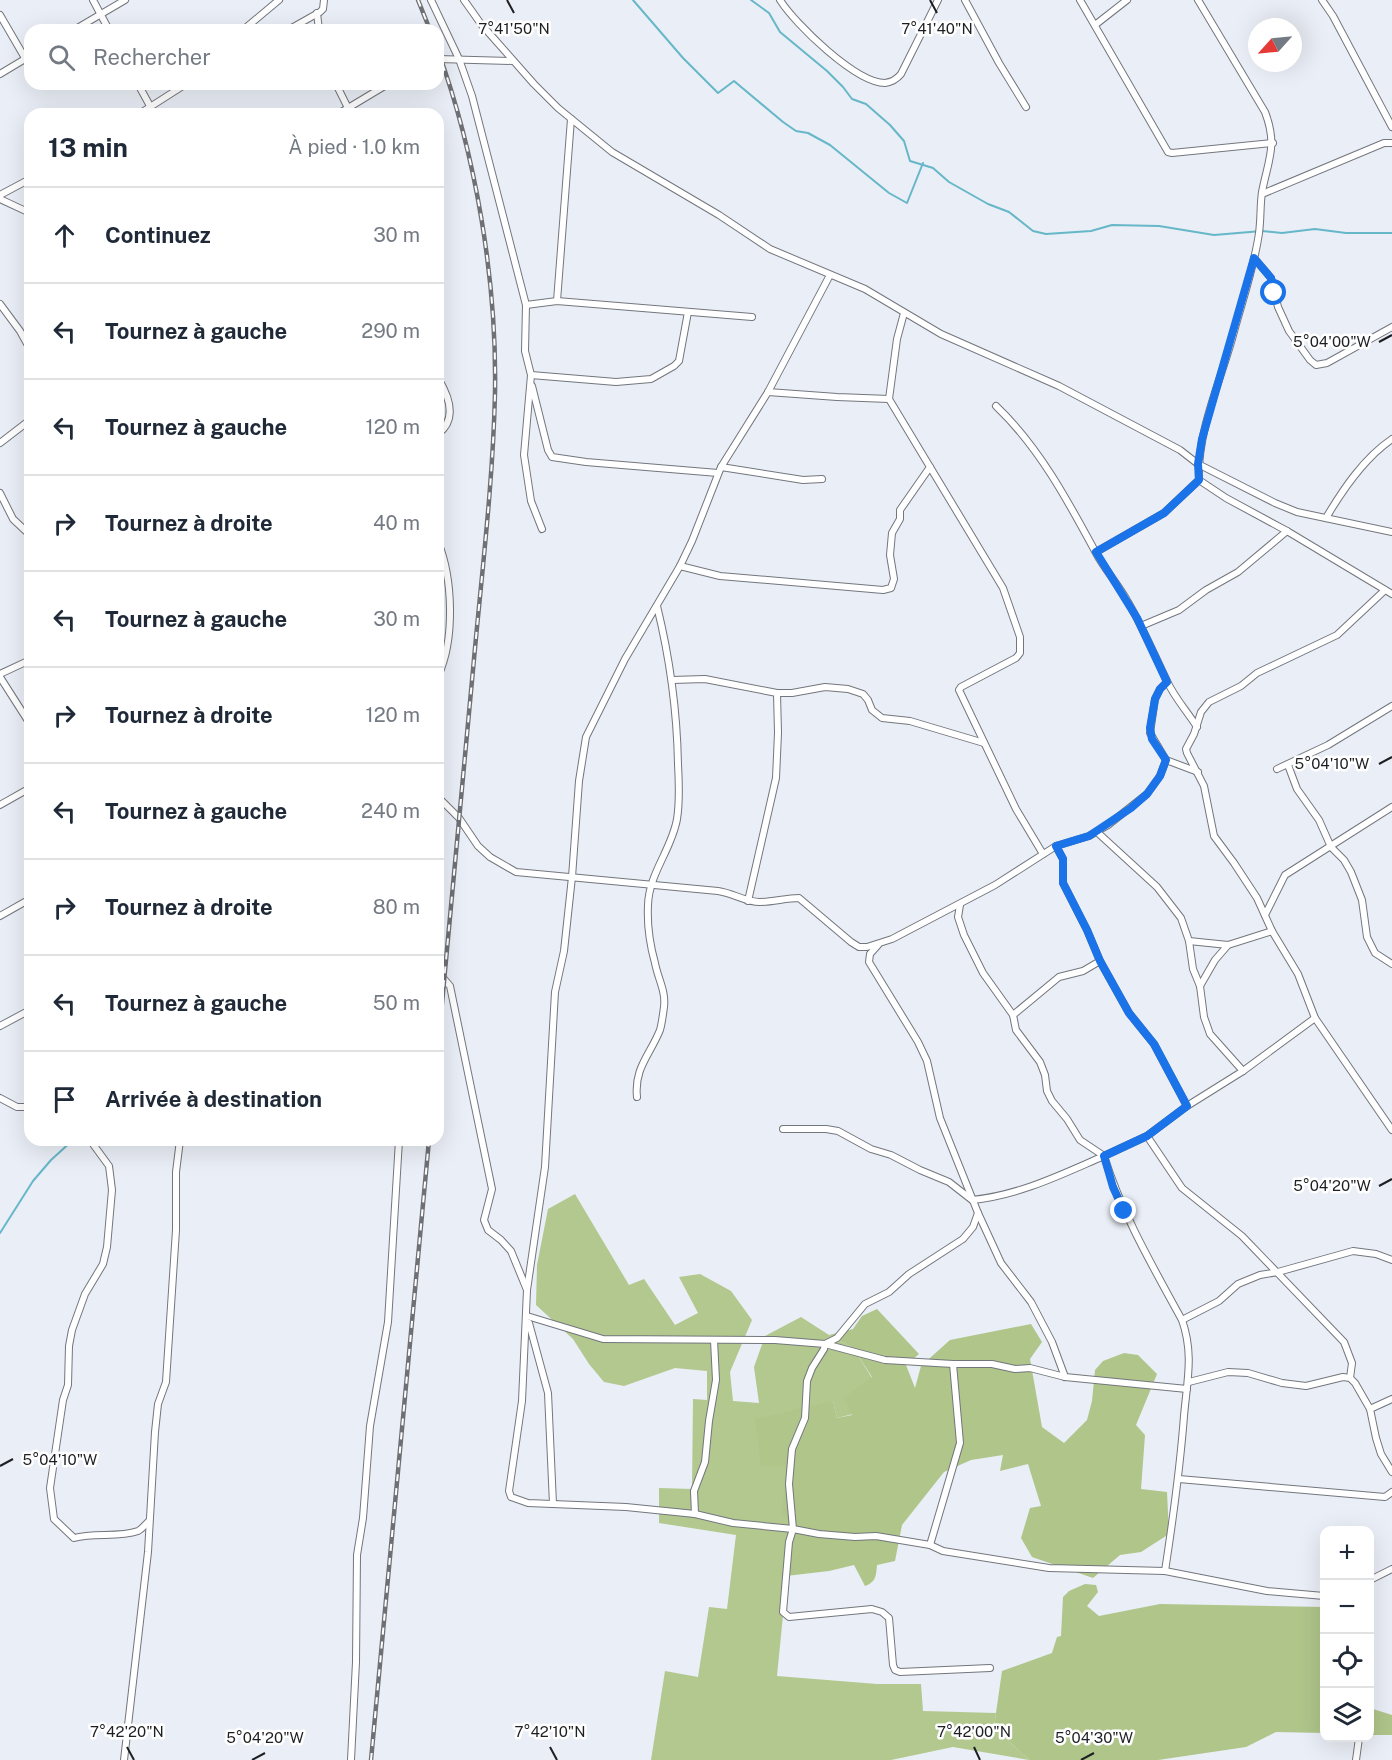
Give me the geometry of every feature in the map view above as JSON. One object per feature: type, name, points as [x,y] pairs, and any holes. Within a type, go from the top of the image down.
[{"type":"street","points":[[93,0],[106,24]]},
{"type":"street","points":[[84,24],[125,0]]},
{"type":"street","points":[[250,24],[279,0]]},
{"type":"street","points":[[298,24],[323,9],[324,0]]},
{"type":"street","points":[[431,0],[442,24]]},
{"type":"street","points":[[464,0],[481,24],[534,84],[612,152],[770,249],[865,290],[941,334],[1059,386],[1179,450],[1198,464],[1275,503],[1297,512],[1392,532]]},
{"type":"street","points":[[780,0],[805,30],[839,60],[868,77],[884,83],[896,79],[901,74],[938,0]]},
{"type":"street","points":[[965,0],[999,63],[1026,106]]},
{"type":"street","points":[[1080,0],[1168,152],[1197,152],[1273,143]]},
{"type":"street","points":[[1095,26],[1126,0]]},
{"type":"street","points":[[1198,0],[1265,112],[1270,124],[1273,143],[1262,194],[1259,234],[1254,258],[1202,439],[1198,464],[1199,480]]},
{"type":"street","points":[[1322,0],[1392,128]]},
{"type":"street","points":[[317,13],[318,24]]},
{"type":"street","points":[[0,15],[24,51]]},
{"type":"street","points":[[444,27],[459,59],[495,182],[526,305],[525,351],[531,375],[525,463],[531,501],[542,529]]},
{"type":"street","points":[[0,74],[24,59]]},
{"type":"street","points":[[444,59],[513,62]]},
{"type":"street","points":[[141,90],[150,106]]},
{"type":"street","points":[[147,108],[176,90]]},
{"type":"street","points":[[339,90],[348,108],[378,90]]},
{"type":"street","points":[[557,301],[571,118]]},
{"type":"street","points":[[1262,194],[1384,143],[1392,143]]},
{"type":"street","points":[[0,197],[24,183]]},
{"type":"street","points":[[0,197],[24,210]]},
{"type":"street","points":[[1254,258],[1271,278],[1278,307],[1289,331],[1316,365],[1327,363],[1392,327]]},
{"type":"street","points":[[830,275],[768,392],[719,470],[680,566],[625,659],[586,737],[579,781],[564,951],[555,992],[545,1167],[527,1290],[522,1401],[509,1491],[511,1497],[528,1503],[626,1507],[695,1514],[733,1523],[793,1528],[819,1534],[876,1536],[930,1545],[943,1551],[1049,1568],[1165,1571],[1266,1591],[1320,1596]]},
{"type":"street","points":[[526,305],[557,301],[752,317]]},
{"type":"street","points":[[0,304],[2,314],[20,331],[24,338]]},
{"type":"street","points":[[531,375],[616,382],[651,379],[674,366],[678,361],[688,312]]},
{"type":"street","points":[[904,313],[897,339],[889,399],[1003,588],[1020,637],[1020,652],[1016,658],[961,687],[960,690],[1016,809],[1042,854]]},
{"type":"street","points":[[530,383],[535,394],[548,450],[552,457],[586,462],[719,470],[803,480],[822,479]]},
{"type":"street","points":[[444,390],[450,410],[447,427],[444,429]]},
{"type":"street","points":[[768,392],[837,398],[889,399]]},
{"type":"street","points":[[996,406],[1013,422],[1047,468],[1141,626],[1167,682],[1197,727]]},
{"type":"street","points":[[0,443],[24,425]]},
{"type":"street","points":[[1326,518],[1338,497],[1355,476],[1382,446],[1392,439]]},
{"type":"street","points":[[680,566],[720,576],[883,590],[891,588],[894,579],[890,555],[892,533],[900,519],[900,510],[930,467]]},
{"type":"street","points":[[1096,552],[1164,513],[1199,480]]},
{"type":"street","points":[[1199,480],[1392,594]]},
{"type":"street","points":[[0,493],[12,519],[24,530]]},
{"type":"street","points":[[1141,626],[1160,616],[1179,610],[1206,590],[1238,572],[1287,531]]},
{"type":"street","points":[[444,562],[450,614],[444,655]]},
{"type":"street","points":[[1385,590],[1337,635],[1257,672],[1241,686],[1209,702],[1201,712],[1197,727],[1186,749],[1204,786],[1214,836],[1257,898],[1272,931],[1298,974],[1315,1018],[1392,1130]]},
{"type":"street","points":[[637,1097],[636,1082],[660,1029],[664,1004],[662,982],[655,965],[650,934],[648,904],[651,885],[670,840],[678,813],[678,726],[667,648],[657,606]]},
{"type":"street","points":[[24,663],[0,676],[24,714]]},
{"type":"street","points":[[672,681],[705,679],[777,693],[792,693],[825,687],[856,690],[863,694],[872,710],[882,718],[910,721],[984,743]]},
{"type":"street","points":[[1167,682],[1155,699],[1150,728],[1152,739],[1166,760],[1198,772]]},
{"type":"street","points":[[748,901],[776,778],[777,693]]},
{"type":"street","points":[[1277,770],[1328,745],[1392,706]]},
{"type":"street","points":[[859,947],[879,944],[960,905],[1005,880],[1056,846],[1097,832],[1147,794],[1160,776],[1166,760]]},
{"type":"street","points":[[1287,765],[1297,789],[1319,820],[1331,847],[1344,860],[1351,872],[1362,900],[1367,937],[1376,953],[1392,964]]},
{"type":"street","points":[[0,805],[24,791]]},
{"type":"street","points":[[444,803],[459,818],[478,846],[504,866],[516,872],[528,875],[727,892],[748,901],[799,898],[840,935],[859,947],[918,1042],[927,1061],[940,1118],[972,1200],[1001,1263],[1031,1302],[1052,1342],[1065,1377]]},
{"type":"street","points":[[1265,915],[1285,875],[1392,807]]},
{"type":"street","points":[[1097,832],[1131,861],[1172,904],[1181,918],[1189,941],[1193,969],[1200,986],[1204,1017],[1210,1034],[1243,1071]]},
{"type":"street","points":[[1056,846],[1063,859],[1063,883],[1100,961],[1129,1013],[1154,1044],[1187,1106]]},
{"type":"street","points":[[0,916],[24,902]]},
{"type":"street","points":[[960,905],[958,917],[983,973],[1013,1016],[1016,1030],[1040,1062],[1045,1075],[1047,1091],[1052,1101],[1080,1140],[1104,1156],[1113,1187],[1124,1211],[1182,1320],[1188,1337],[1190,1354],[1179,1479],[1165,1571]]},
{"type":"street","points":[[1189,941],[1228,945],[1272,931]]},
{"type":"street","points":[[869,962],[870,954],[879,944]]},
{"type":"street","points":[[1200,986],[1215,960],[1228,945]]},
{"type":"street","points":[[1013,1016],[1059,977],[1083,971],[1100,961]]},
{"type":"street","points":[[444,979],[450,986],[492,1189],[484,1220],[488,1230],[501,1239],[511,1251],[527,1290]]},
{"type":"street","points":[[0,1026],[24,1013]]},
{"type":"street","points":[[783,1129],[838,1131],[871,1149],[891,1155],[949,1182],[972,1200],[996,1198],[1030,1188],[1147,1136],[1187,1106],[1243,1071],[1315,1018]]},
{"type":"street","points":[[0,1098],[17,1107],[24,1107]]},
{"type":"street","points":[[1147,1136],[1182,1188],[1242,1236],[1344,1342],[1352,1363],[1350,1378]]},
{"type":"street","points":[[94,1146],[109,1166],[112,1190],[107,1246],[103,1264],[85,1294],[72,1330],[69,1346],[68,1385],[63,1400],[50,1488],[51,1507],[54,1520],[74,1538],[87,1534],[122,1534],[140,1531],[149,1521]]},
{"type":"street","points":[[124,1760],[148,1552],[154,1432],[158,1404],[166,1382],[179,1146]]},
{"type":"street","points":[[351,1760],[356,1662],[357,1556],[363,1518],[370,1426],[388,1322],[399,1146]]},
{"type":"street","points":[[978,1213],[973,1227],[963,1239],[909,1274],[890,1292],[865,1304],[837,1338],[825,1344],[812,1368],[807,1381],[805,1418],[792,1449],[789,1484],[793,1528],[789,1542],[783,1612],[789,1617],[872,1609],[882,1612],[889,1618],[893,1665],[895,1670],[900,1672],[990,1668]]},
{"type":"street","points":[[1182,1320],[1219,1301],[1238,1284],[1260,1275],[1353,1251],[1376,1254],[1392,1260]]},
{"type":"street","points":[[527,1316],[603,1339],[776,1340],[825,1344],[885,1360],[992,1364],[1015,1369],[1030,1368],[1065,1377],[1188,1385],[1228,1372],[1248,1373],[1282,1383],[1306,1386],[1343,1377],[1350,1378],[1370,1409],[1381,1454],[1392,1472]]},
{"type":"street","points":[[527,1316],[548,1393],[553,1504]]},
{"type":"street","points":[[695,1514],[694,1491],[705,1462],[716,1380],[714,1340]]},
{"type":"street","points":[[930,1545],[960,1443],[953,1364]]},
{"type":"street","points":[[1370,1409],[1392,1400]]},
{"type":"street","points":[[1179,1479],[1385,1497],[1392,1492]]},
{"type":"street","points":[[1374,1578],[1392,1569]]},
{"type":"street","points":[[1356,1760],[1358,1742]]},
{"type":"green space","points":[[575,1194],[629,1285],[644,1279],[675,1325],[698,1313],[679,1277],[700,1274],[731,1291],[752,1320],[730,1372],[733,1401],[759,1403],[754,1367],[765,1336],[801,1317],[853,1348],[872,1378],[853,1414],[837,1418],[833,1401],[788,1467],[792,1524],[777,1676],[877,1684],[921,1684],[923,1711],[996,1713],[994,1727],[1029,1760],[953,1747],[891,1760],[651,1760],[665,1671],[698,1677],[709,1607],[727,1609],[736,1535],[659,1523],[659,1488],[692,1489],[693,1399],[707,1400],[707,1371],[675,1368],[624,1386],[604,1382],[573,1339],[536,1305],[537,1265],[548,1209]]},
{"type":"green space","points":[[877,1309],[919,1354],[906,1365],[915,1388],[921,1366],[950,1340],[1031,1324],[1042,1342],[1030,1359],[1042,1427],[1064,1443],[1087,1420],[1092,1401],[1095,1370],[1103,1361],[1124,1353],[1138,1355],[1157,1374],[1136,1425],[1145,1435],[1141,1489],[1167,1492],[1169,1534],[1141,1552],[1120,1555],[1093,1578],[1032,1557],[1021,1538],[1030,1508],[1041,1506],[1028,1464],[1000,1471],[1003,1455],[971,1460],[944,1472],[902,1525],[895,1561],[877,1565],[875,1578],[871,1583],[865,1586],[854,1565],[829,1571],[786,1576],[792,1524],[781,1512],[788,1467],[761,1466],[755,1419],[833,1401],[837,1418],[852,1415],[844,1398],[872,1377],[853,1348],[829,1335],[853,1329],[862,1316]]},
{"type":"green space","points":[[1085,1584],[1096,1585],[1098,1592],[1087,1606],[1099,1616],[1160,1604],[1320,1607],[1320,1733],[1276,1732],[1246,1747],[1158,1760],[1029,1760],[994,1727],[1002,1671],[1052,1653],[1057,1637],[1061,1636],[1063,1597],[1069,1591]]},
{"type":"green space","points":[[1374,1709],[1392,1715],[1392,1735],[1374,1735]]},
{"type":"waterway","points":[[633,0],[683,58],[718,93],[734,81],[783,122],[796,131],[808,133],[830,145],[889,193],[907,203],[923,163]]},
{"type":"waterway","points":[[751,0],[769,13],[780,32],[827,71],[852,99],[866,104],[890,125],[904,141],[910,161],[933,168],[949,182],[988,204],[1009,212],[1033,231],[1046,234],[1091,231],[1112,225],[1159,226],[1214,235],[1262,231],[1282,233],[1315,229],[1346,233],[1392,233]]},
{"type":"waterway","points":[[0,1233],[33,1181],[66,1146]]},
{"type":"railway","points":[[418,0],[428,24]]},
{"type":"railway","points":[[444,69],[463,133],[482,219],[495,350],[492,460],[487,526],[444,982]]},
{"type":"railway","points":[[371,1760],[428,1146]]},
{"type":"route","points":[[1124,1211],[1113,1187],[1104,1156],[1147,1136],[1187,1106],[1154,1044],[1129,1013],[1092,946],[1087,930],[1063,883],[1063,859],[1056,846],[1089,836],[1131,808],[1147,794],[1160,776],[1166,760],[1152,739],[1150,728],[1155,699],[1167,682],[1137,618],[1096,552],[1164,513],[1199,480],[1198,464],[1202,439],[1254,258],[1271,278],[1274,293]]}]
